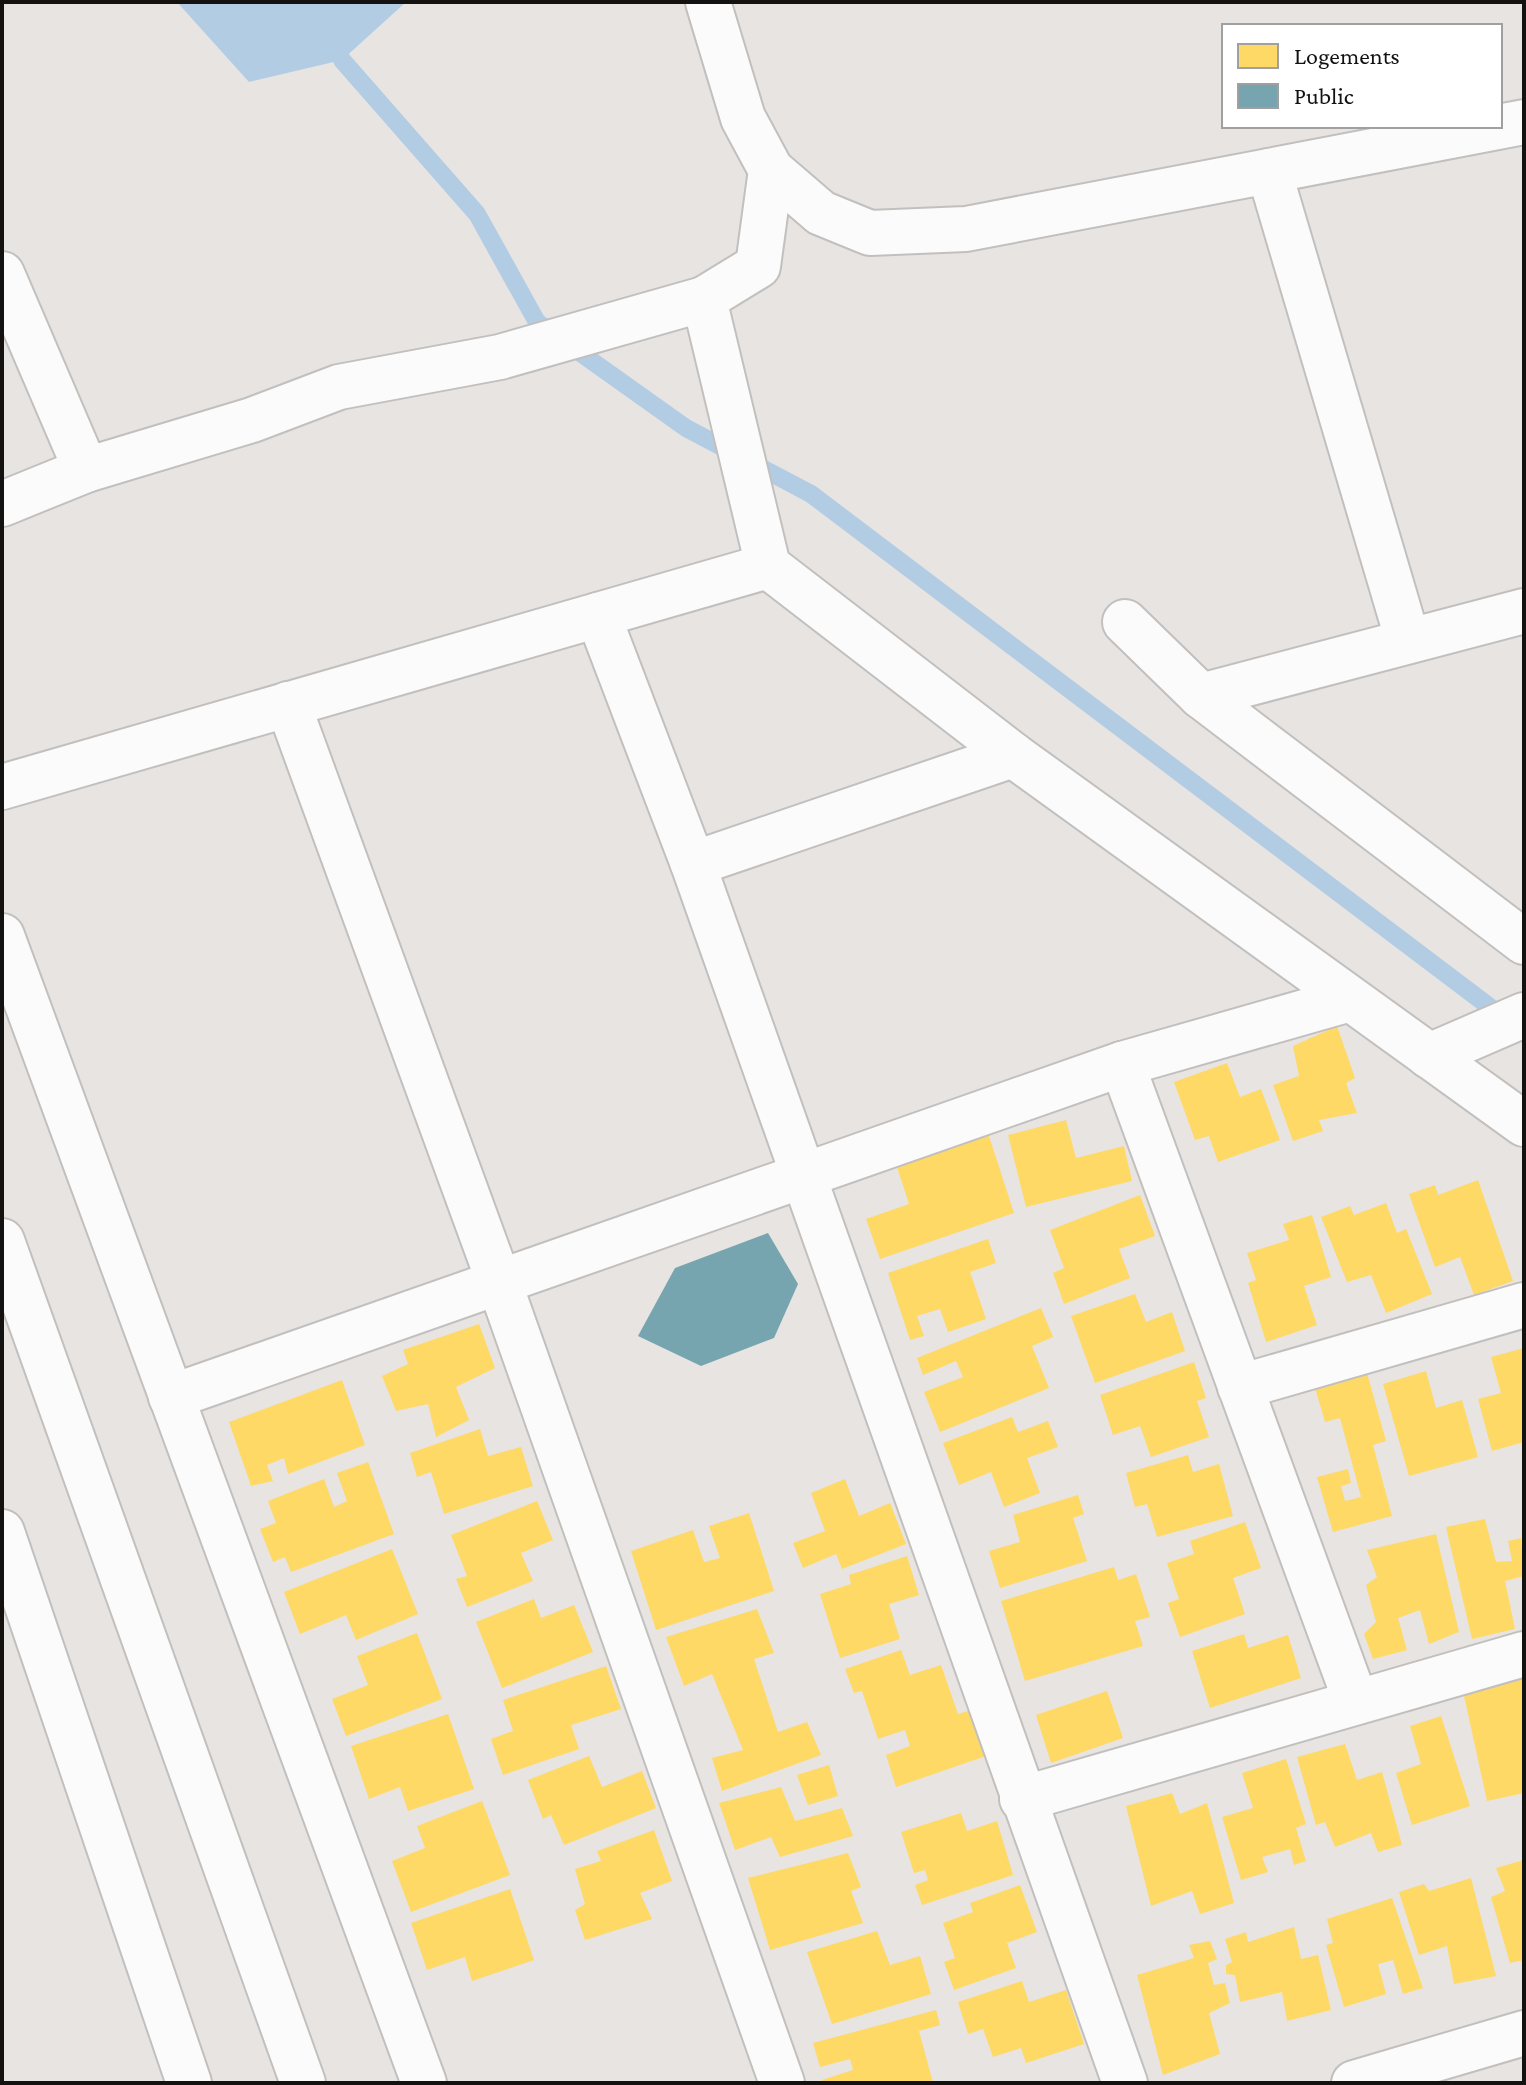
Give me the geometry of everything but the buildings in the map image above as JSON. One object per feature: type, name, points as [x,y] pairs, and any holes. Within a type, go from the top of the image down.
[{"type":"street","points":[[708,2],[743,118],[771,170],[821,213],[870,233],[966,229],[1493,128]]},
{"type":"street","points":[[1502,126],[1524,122]]},
{"type":"street","points":[[2,504],[86,470],[252,420],[339,387],[500,357],[704,299],[758,266],[771,170]]},
{"type":"street","points":[[1269,171],[1408,641]]},
{"type":"street","points":[[2,274],[86,470]]},
{"type":"street","points":[[704,299],[768,566],[1013,755],[1524,1124]]},
{"type":"street","points":[[2,787],[768,566]]},
{"type":"street","points":[[1201,696],[1524,611]]},
{"type":"street","points":[[598,615],[693,864],[1125,2083]]},
{"type":"street","points":[[1125,622],[1201,696],[1524,942]]},
{"type":"street","points":[[288,704],[499,1282],[782,2083]]},
{"type":"street","points":[[693,864],[1013,755]]},
{"type":"street","points":[[2,936],[424,2083]]},
{"type":"street","points":[[171,1397],[1122,1064],[1350,999]]},
{"type":"street","points":[[1429,1056],[1524,1015]]},
{"type":"street","points":[[1122,1064],[1356,1702]]},
{"type":"street","points":[[2,1241],[303,2083]]},
{"type":"street","points":[[1240,1387],[1524,1305]]},
{"type":"street","points":[[2,1532],[189,2083]]},
{"type":"street","points":[[1022,1799],[1524,1654]]},
{"type":"street","points":[[1354,2083],[1524,2033]]},
{"type":"water","points":[[177,2],[406,2],[342,60],[249,82]]},
{"type":"waterway","points":[[342,60],[477,214],[537,322],[686,428],[811,494],[1507,1020]]}]
